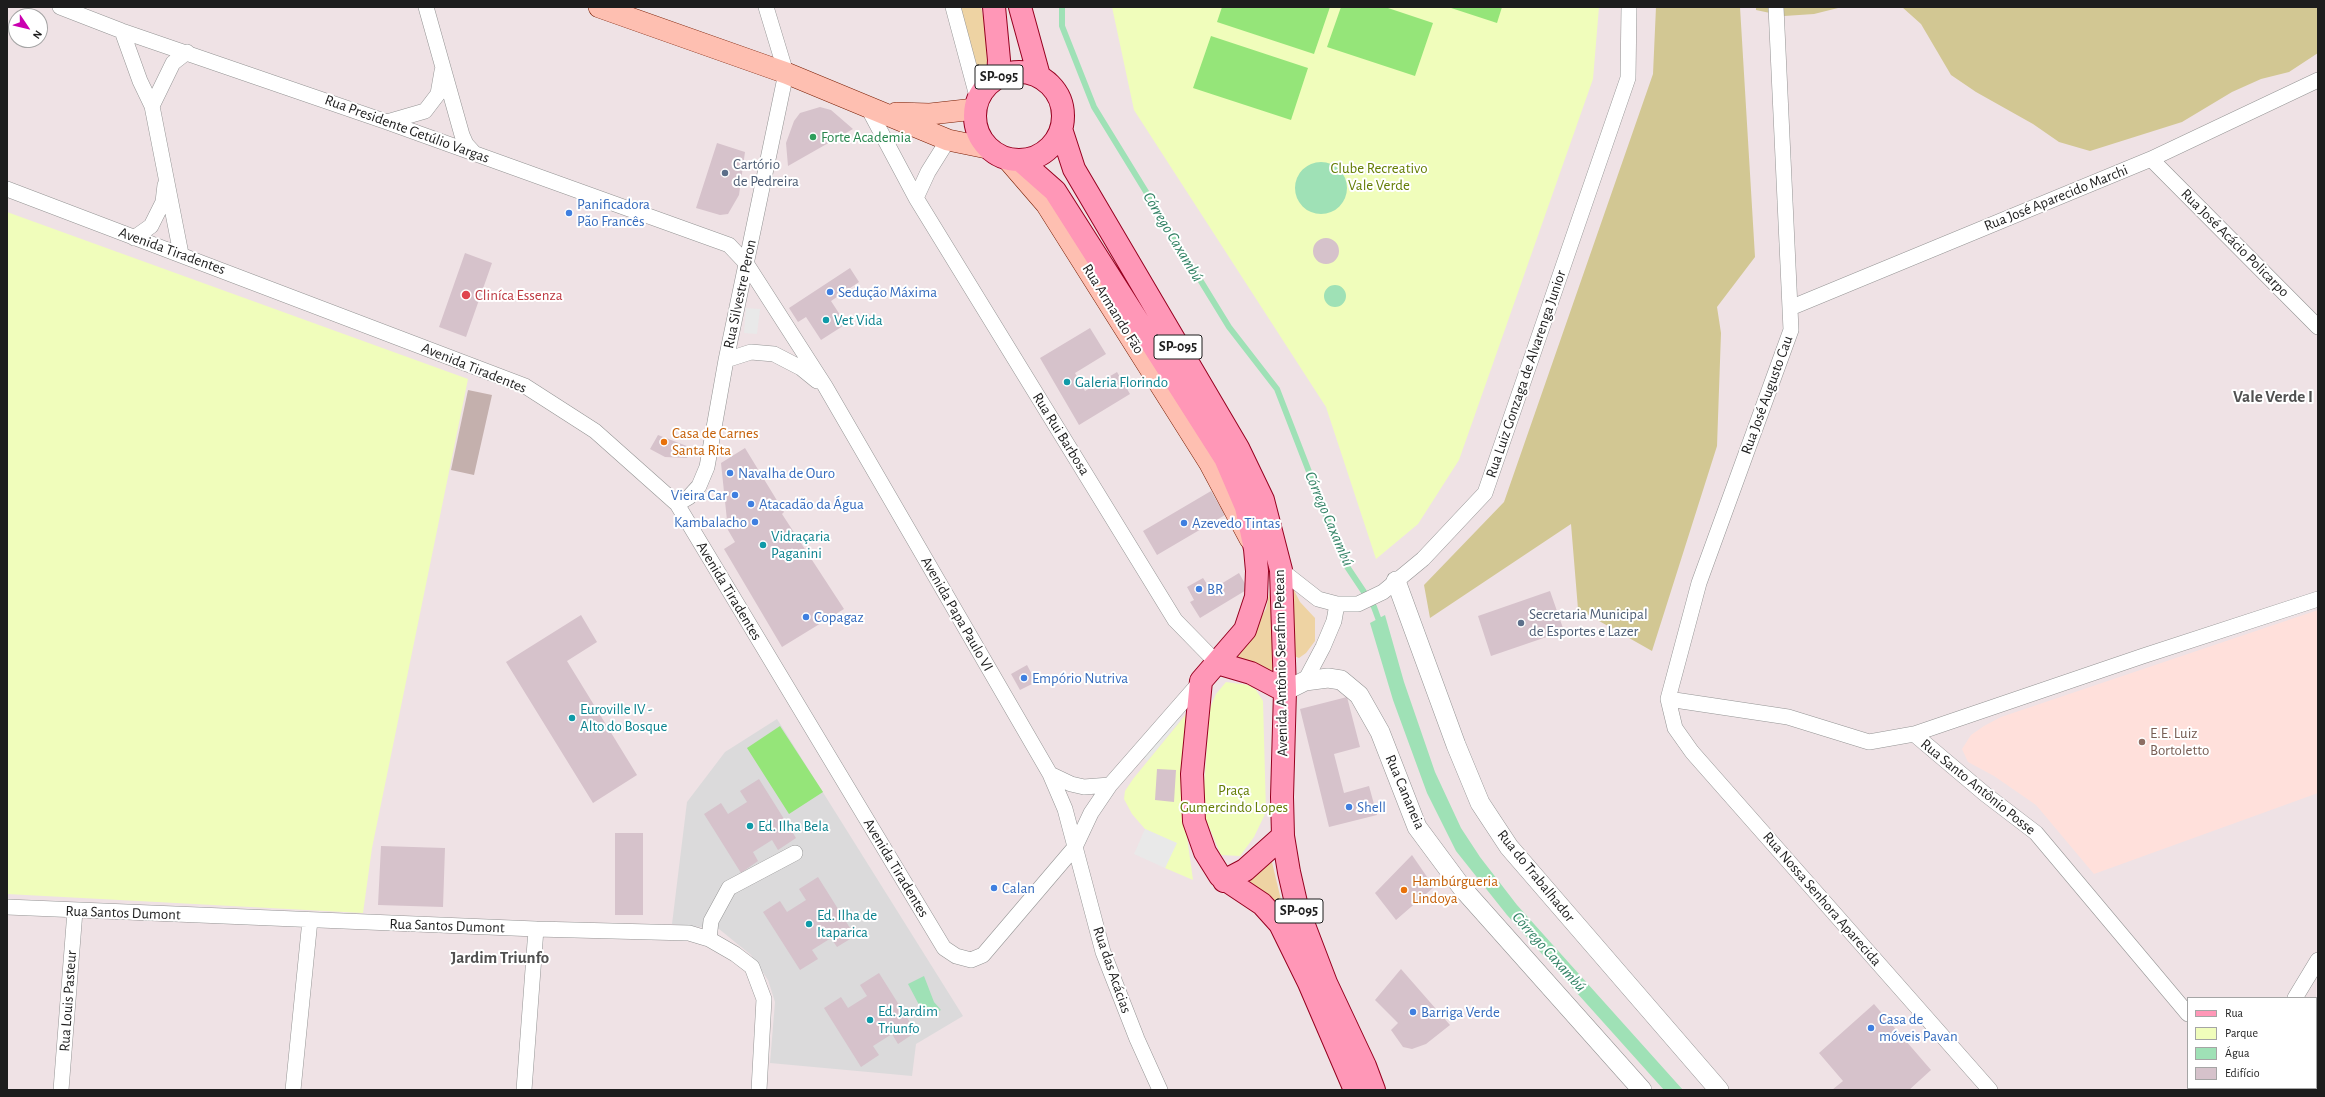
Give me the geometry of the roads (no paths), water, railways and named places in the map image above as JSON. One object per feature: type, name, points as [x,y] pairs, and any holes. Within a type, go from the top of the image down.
[{"type":"main road","points":[[599,7],[786,73],[877,109],[948,140],[987,148]]},
{"type":"main road","name":"SP-095","points":[[994,7],[999,60],[998,77]]},
{"type":"main road","name":"SP-095","points":[[1020,7],[1039,76]]},
{"type":"main road","name":"SP-095","points":[[1010,72],[1022,72],[1039,76],[1055,90],[1061,102],[1063,116],[1061,130],[1055,142],[1046,151],[1034,158],[1014,160],[987,148],[977,130],[976,104],[987,85],[998,77],[1010,72]]},
{"type":"main road","points":[[877,109],[930,114],[976,104]]},
{"type":"main road","name":"Avenida Antônio Serafim Petean","points":[[1061,130],[1074,169],[1238,448],[1264,500],[1281,570],[1285,691],[1283,836],[1297,907],[1326,983],[1365,1066],[1374,1090]]},
{"type":"main road","name":"Avenida Antônio Serafim Petean","points":[[1014,160],[1055,191],[1225,458],[1246,507],[1255,549],[1257,571],[1256,597],[1245,630],[1217,663]]},
{"type":"main road","points":[[1217,663],[1251,673],[1285,691]]},
{"type":"main road","name":"SP-095","points":[[1217,663],[1201,681],[1192,774],[1194,821],[1205,852],[1224,881],[1262,904],[1280,924],[1309,983],[1355,1090]]},
{"type":"main road","points":[[1224,881],[1245,870],[1283,836]]},
{"type":"street","name":"Rua Presidente Getúlio Vargas","points":[[60,7],[122,31],[188,52],[387,122],[729,245],[746,263]]},
{"type":"street","points":[[766,7],[786,73]]},
{"type":"street","points":[[952,7],[976,104]]},
{"type":"street","name":"Rua Luiz Gonzaga de Alvarenga Junior","points":[[1281,570],[1318,599],[1337,604],[1358,604],[1390,586],[1423,559],[1485,494],[1628,78],[1629,7]]},
{"type":"street","name":"Rua José Augusto Cau","points":[[1668,699],[1699,583],[1791,330],[1776,7]]},
{"type":"street","points":[[427,8],[442,68],[462,135],[466,144],[475,154]]},
{"type":"street","points":[[122,31],[140,81],[152,106],[167,174],[181,254]]},
{"type":"street","points":[[152,106],[173,62],[188,52]]},
{"type":"street","points":[[387,122],[425,111],[438,94],[442,68]]},
{"type":"street","name":"Rua Silvestre Peron","points":[[677,504],[689,497],[699,486],[707,467],[726,360],[786,73]]},
{"type":"street","name":"Rua José Aparecido Marchi","points":[[1790,308],[2151,159],[2318,80]]},
{"type":"street","name":"Rua Rui Barbosa","points":[[877,109],[916,198],[1175,620],[1217,663]]},
{"type":"street","points":[[916,198],[928,172],[948,140]]},
{"type":"street","name":"Rua José Acácio Policarpo","points":[[2151,159],[2318,326]]},
{"type":"street","points":[[134,238],[151,226],[163,202],[167,174]]},
{"type":"street","name":"Avenida Tiradentes","points":[[7,189],[525,386],[595,431],[677,504],[944,948],[956,956],[971,960],[983,955],[1075,847]]},
{"type":"street","name":"Avenida Papa Paulo VI","points":[[746,263],[825,386],[1050,774],[1065,809],[1075,847]]},
{"type":"street","name":"Avenida Papa Paulo VI","points":[[726,360],[751,352],[774,354],[801,368],[825,386]]},
{"type":"street","name":"Rua do Trabalhador","points":[[1390,586],[1480,803],[1509,847],[1719,1090]]},
{"type":"street","points":[[1914,734],[2143,656],[2318,599]]},
{"type":"street","points":[[1305,681],[1323,647],[1334,621],[1337,604]]},
{"type":"street","name":"Rua Cananeia","points":[[1285,691],[1305,681],[1328,678],[1341,680],[1360,695],[1380,732],[1417,827],[1463,889],[1642,1090]]},
{"type":"street","points":[[1075,847],[1091,813],[1110,785],[1201,681]]},
{"type":"street","name":"Rua Santo Antônio Posse","points":[[1668,699],[1788,717],[1869,742],[1914,734],[1985,794],[2036,833],[2187,1013]]},
{"type":"street","name":"Rua Nossa Senhora Aparecida","points":[[1668,699],[1675,728],[1692,752],[1990,1090]]},
{"type":"street","points":[[1050,774],[1070,784],[1084,787],[1110,785]]},
{"type":"street","name":"Rua das Acácias","points":[[1075,847],[1103,952],[1137,1039],[1160,1090]]},
{"type":"street","points":[[709,939],[711,921],[729,888],[795,853]]},
{"type":"street","name":"Rua Santos Dumont","points":[[7,907],[536,929],[689,933],[709,939],[736,954],[752,968],[764,999],[759,1090]]},
{"type":"street","name":"Rua Louis Pasteur","points":[[62,1090],[75,911]]},
{"type":"street","points":[[293,1090],[310,920]]},
{"type":"street","points":[[524,1090],[536,929]]},
{"type":"street","points":[[2296,997],[2318,960]]},
{"type":"water","points":[[1316,162],[1326,162],[1340,169],[1347,183],[1347,193],[1340,207],[1326,214],[1316,214],[1306,210],[1299,203],[1295,193],[1295,183],[1299,173],[1306,166]]},
{"type":"water","points":[[1331,285],[1339,285],[1346,292],[1346,300],[1339,307],[1331,307],[1324,300],[1324,292]]},
{"type":"water","points":[[1385,615],[1404,682],[1435,772],[1461,828],[1480,857],[1517,905],[1683,1090],[1664,1090],[1507,915],[1456,851],[1427,793],[1393,700],[1370,623]]},
{"type":"water","points":[[924,976],[934,1002],[941,1010],[926,1018],[908,984]]},
{"type":"waterway","name":"Córrego Caxambú","points":[[1062,7],[1062,26],[1094,107],[1229,327],[1277,389],[1344,562],[1374,607],[1381,626]]},
{"type":"place","name":"Forte Academia","points":[[813,137]]},
{"type":"place","name":"Cartório de Pedreira","points":[[725,173]]},
{"type":"place","name":"Panificadora Pão Francês","points":[[569,213]]},
{"type":"place","name":"Sedução Máxima","points":[[830,292]]},
{"type":"place","name":"Cliníca Essenza","points":[[466,295]]},
{"type":"place","name":"Vet Vida","points":[[826,320]]},
{"type":"place","name":"Galeria Florindo","points":[[1067,382]]},
{"type":"place","name":"Casa de Carnes Santa Rita","points":[[664,442]]},
{"type":"place","name":"Navalha de Ouro","points":[[730,473]]},
{"type":"place","name":"Vieira Car","points":[[735,495]]},
{"type":"place","name":"Atacadão da Água","points":[[751,504]]},
{"type":"place","name":"Kambalacho","points":[[755,522]]},
{"type":"place","name":"Azevedo Tintas","points":[[1184,523]]},
{"type":"place","name":"Vidraçaria Paganini","points":[[763,545]]},
{"type":"place","name":"BR","points":[[1199,589]]},
{"type":"place","name":"Copagaz","points":[[806,617]]},
{"type":"place","name":"Secretaria Municipal de Esportes e Lazer","points":[[1521,623]]},
{"type":"place","name":"Empório Nutriva","points":[[1024,678]]},
{"type":"place","name":"Euroville IV - Alto do Bosque","points":[[572,718]]},
{"type":"place","name":"E.E. Luiz Bortoletto","points":[[2142,742]]},
{"type":"place","name":"Shell","points":[[1349,807]]},
{"type":"place","name":"Ed. Ilha Bela","points":[[750,826]]},
{"type":"place","name":"Calan","points":[[994,888]]},
{"type":"place","name":"Hambúrgueria Lindoya","points":[[1404,890]]},
{"type":"place","name":"Ed. Ilha de Itaparica","points":[[809,924]]},
{"type":"place","name":"Barriga Verde","points":[[1413,1012]]},
{"type":"place","name":"Ed. Jardim Triunfo","points":[[870,1020]]},
{"type":"place","name":"Casa de móveis Pavan","points":[[1871,1028]]},
{"type":"district","name":"Vale Verde I","points":[[2273,397]]},
{"type":"district","name":"Jardim Triunfo","points":[[500,958]]},
{"type":"park label","name":"Clube Recreativo Vale Verde","points":[[1379,176]]},
{"type":"park label","name":"Praça Gumercindo Lopes","points":[[1234,798]]}]
